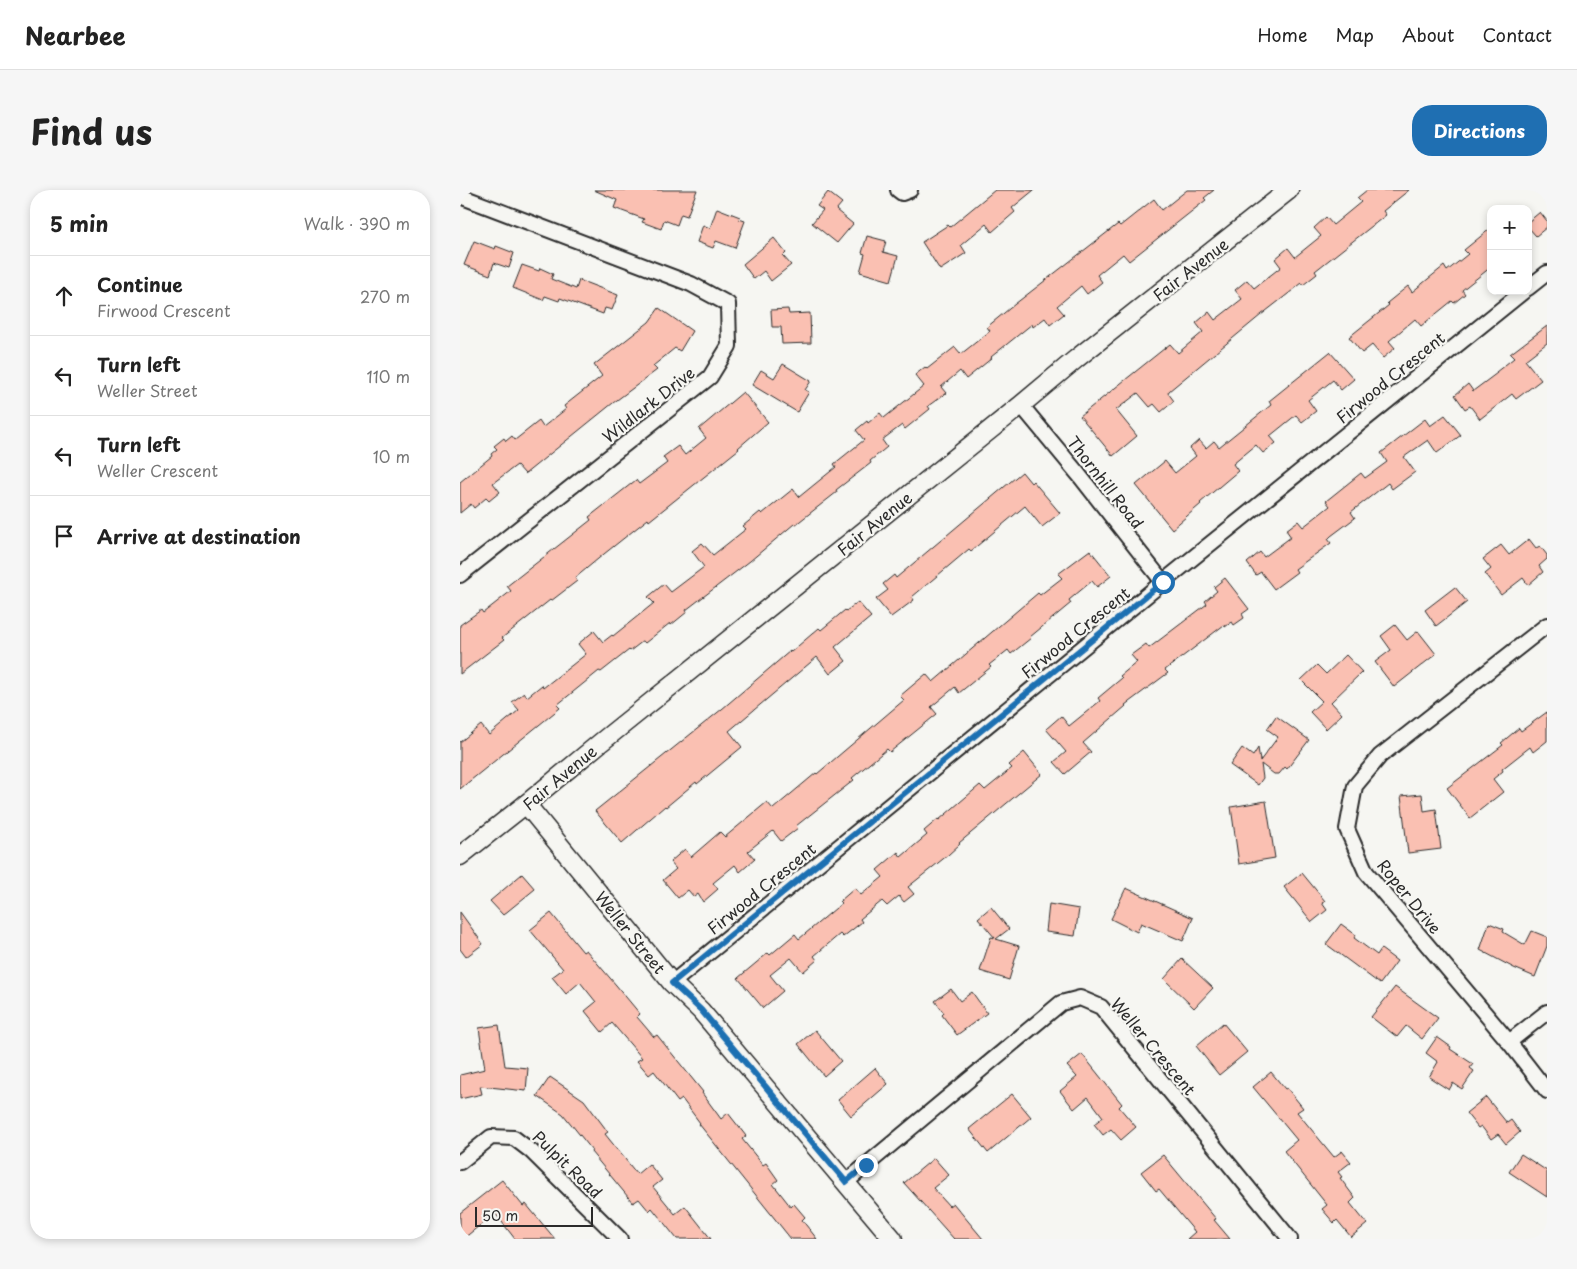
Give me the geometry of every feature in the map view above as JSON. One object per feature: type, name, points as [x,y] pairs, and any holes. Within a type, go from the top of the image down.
[{"type":"street","points":[[898,190],[902,193],[910,190]]},
{"type":"street","name":"Fair Avenue","points":[[460,856],[1076,359],[1289,190]]},
{"type":"street","name":"Wildlark Drive","points":[[460,196],[692,284],[728,304],[729,346],[710,377],[460,576]]},
{"type":"street","points":[[1532,285],[1547,273]]},
{"type":"street","name":"Firwood Crescent","points":[[672,983],[1163,582],[1519,295]]},
{"type":"street","name":"Thornhill Road","points":[[1021,405],[1079,474],[1163,582]]},
{"type":"street","name":"Roper Drive","points":[[1547,625],[1380,756],[1355,786],[1347,829],[1366,872],[1509,1042],[1547,1091]]},
{"type":"street","name":"Weller Street","points":[[526,804],[672,983],[701,1010],[893,1239]]},
{"type":"street","name":"Weller Crescent","points":[[846,1182],[1061,1003],[1080,998],[1101,1007],[1290,1239]]},
{"type":"street","points":[[1509,1042],[1547,1012]]},
{"type":"street","name":"Pulpit Road","points":[[460,1162],[491,1137],[514,1138],[531,1150],[620,1239]]},
{"type":"building","points":[[594,190],[697,190],[687,216],[681,214],[677,225],[664,220],[661,229],[642,222],[644,219],[614,208],[617,200]]},
{"type":"building","points":[[995,190],[1034,190],[1012,208],[1015,212],[992,232],[986,224],[961,245],[966,253],[940,270],[922,242],[948,225],[950,227]]},
{"type":"building","points":[[1187,190],[1214,190],[1204,198],[1206,200],[1129,261],[1123,254],[1097,275],[1102,282],[1087,294],[1081,286],[1057,306],[1064,314],[1050,325],[1045,318],[1033,327],[1032,324],[966,379],[960,371],[941,387],[946,393],[928,406],[930,409],[905,429],[902,425],[882,440],[887,447],[870,461],[871,463],[836,490],[837,492],[686,610],[687,612],[671,625],[670,623],[645,643],[643,641],[601,672],[599,671],[557,705],[560,708],[460,789],[460,742],[481,725],[489,735],[519,710],[512,702],[524,693],[527,697],[542,685],[543,688],[586,654],[578,644],[594,631],[603,642],[613,636],[654,603],[648,597],[664,584],[671,592],[704,567],[692,551],[702,543],[713,555],[746,529],[743,526],[760,512],[762,514],[793,489],[799,497],[836,467],[834,464],[864,440],[856,430],[880,413],[884,418],[924,386],[915,375],[925,367],[927,369],[955,347],[961,354],[990,331],[987,327],[1015,304],[1118,224],[1120,226],[1154,199],[1162,210]]},
{"type":"building","points":[[1367,190],[1409,190],[1383,211],[1386,215],[1315,271],[1317,274],[1303,285],[1302,283],[1261,315],[1169,391],[1168,393],[1174,401],[1161,412],[1154,404],[1150,407],[1138,393],[1116,410],[1137,436],[1113,456],[1080,416],[1170,344],[1178,353],[1203,332],[1196,323],[1209,312],[1215,320],[1242,299],[1235,290],[1247,280],[1254,288],[1281,267],[1275,259],[1288,248],[1295,257],[1321,236],[1314,228],[1326,217],[1333,225],[1361,202],[1357,198]]},
{"type":"building","points":[[828,192],[842,203],[836,210],[853,224],[837,243],[812,223],[823,210],[817,206]]},
{"type":"building","points":[[717,208],[740,217],[739,219],[745,221],[735,248],[716,241],[713,248],[697,242],[703,225],[710,228]]},
{"type":"building","points":[[1540,212],[1547,221],[1547,227],[1536,236],[1532,232],[1532,219]]},
{"type":"building","points":[[1487,231],[1487,270],[1462,290],[1465,294],[1454,303],[1452,301],[1421,326],[1415,319],[1389,341],[1395,348],[1383,358],[1372,345],[1362,353],[1349,337],[1389,305],[1387,303],[1408,286],[1412,292],[1444,266],[1447,271],[1468,254],[1464,250]]},
{"type":"building","points":[[867,236],[886,241],[883,252],[898,256],[891,281],[860,272],[865,254],[862,253]]},
{"type":"building","points":[[774,238],[786,253],[783,256],[791,265],[771,281],[764,271],[754,279],[743,264]]},
{"type":"building","points":[[474,241],[495,249],[496,246],[514,253],[509,268],[494,263],[490,275],[464,265]]},
{"type":"building","points":[[522,265],[539,271],[540,268],[553,274],[551,279],[576,289],[579,280],[618,295],[612,310],[605,308],[603,314],[560,298],[559,301],[545,296],[543,300],[513,288]]},
{"type":"building","points":[[659,308],[692,331],[680,351],[675,348],[653,366],[657,370],[525,474],[517,465],[493,483],[500,492],[489,501],[486,498],[474,508],[471,504],[460,513],[460,482],[492,456],[491,454],[497,449],[494,446],[504,438],[506,441],[512,436],[515,440],[539,421],[543,427],[566,409],[564,406],[602,376],[594,365],[649,322]]},
{"type":"building","points":[[788,309],[789,314],[810,313],[811,343],[782,344],[781,327],[772,327],[771,310]]},
{"type":"building","points":[[1547,326],[1547,343],[1525,360],[1541,380],[1516,399],[1512,394],[1480,419],[1470,406],[1465,409],[1455,395],[1468,384],[1473,391],[1497,373],[1514,358],[1510,354]]},
{"type":"building","points":[[1330,352],[1354,379],[1341,390],[1333,380],[1308,400],[1316,411],[1302,422],[1296,415],[1270,436],[1276,443],[1263,453],[1256,445],[1233,464],[1238,471],[1172,529],[1136,485],[1165,461],[1175,473],[1196,456],[1190,448],[1199,440],[1206,448],[1214,441],[1219,447],[1271,405],[1269,401]]},
{"type":"building","points":[[783,364],[811,381],[805,390],[809,392],[797,412],[752,385],[761,370],[774,378]]},
{"type":"building","points":[[743,392],[768,422],[739,449],[649,521],[648,519],[604,554],[575,578],[577,581],[502,638],[504,640],[460,674],[460,625],[481,610],[483,613],[511,591],[507,586],[591,520],[589,517],[636,480],[639,484],[667,463],[663,457],[678,446],[685,455],[706,438],[699,429]]},
{"type":"building","points":[[1445,415],[1461,435],[1437,453],[1428,440],[1404,457],[1415,472],[1392,489],[1388,483],[1351,512],[1355,518],[1328,539],[1331,543],[1295,569],[1297,572],[1274,589],[1261,572],[1256,575],[1247,563],[1260,552],[1264,557],[1291,537],[1286,530],[1298,521],[1303,527],[1330,506],[1326,501],[1361,473],[1365,478],[1387,462],[1381,453],[1425,419],[1430,426]]},
{"type":"building","points":[[1022,472],[1031,483],[1033,481],[1060,513],[1042,527],[1025,506],[971,551],[969,549],[912,597],[914,600],[891,617],[876,599],[888,590],[883,584],[894,575],[896,578]]},
{"type":"building","points":[[1529,539],[1536,548],[1540,546],[1547,555],[1547,559],[1539,566],[1543,572],[1528,585],[1523,578],[1501,595],[1485,574],[1491,569],[1483,559],[1501,545],[1509,555]]},
{"type":"building","points":[[1090,550],[1111,576],[1097,587],[1092,581],[1069,600],[1071,603],[1031,638],[1011,654],[1008,650],[989,665],[991,667],[959,693],[955,687],[931,707],[937,714],[890,752],[887,749],[852,778],[854,780],[796,826],[798,828],[781,841],[773,831],[748,851],[755,859],[740,872],[735,865],[713,883],[718,889],[703,902],[698,894],[694,897],[688,890],[678,898],[663,880],[676,869],[670,862],[685,849],[691,857],[720,832],[725,837],[767,802],[773,809],[904,700],[900,696],[926,674],[933,682],[1038,593],[1040,595],[1062,578],[1058,574]]},
{"type":"building","points":[[1225,578],[1249,609],[1242,614],[1244,618],[1234,625],[1232,622],[1225,627],[1224,625],[1165,670],[1168,673],[1125,705],[1083,743],[1091,752],[1065,774],[1054,762],[1066,752],[1046,729],[1061,716],[1069,726],[1100,701],[1098,698],[1122,678],[1120,676],[1137,662],[1131,655],[1146,644],[1149,648],[1207,604],[1205,601],[1217,591],[1214,587]]},
{"type":"building","points":[[1455,587],[1467,602],[1436,626],[1425,610]]},
{"type":"building","points":[[858,602],[871,617],[835,647],[846,661],[830,674],[817,657],[729,731],[742,747],[697,784],[696,782],[665,806],[622,843],[595,811],[722,709],[790,651],[819,628],[821,630]]},
{"type":"building","points":[[1395,625],[1407,640],[1418,631],[1436,654],[1394,687],[1375,662],[1391,650],[1381,636]]},
{"type":"building","points":[[1346,655],[1362,672],[1331,702],[1342,714],[1326,729],[1310,712],[1322,701],[1301,680],[1317,665],[1326,674]]},
{"type":"building","points":[[1547,712],[1547,741],[1533,752],[1530,747],[1502,769],[1503,771],[1493,779],[1503,792],[1470,818],[1447,788],[1503,745],[1501,743],[1519,728],[1521,731]]},
{"type":"building","points":[[1276,716],[1309,740],[1287,769],[1285,767],[1279,774],[1274,774],[1261,764],[1263,778],[1258,785],[1230,765],[1242,748],[1253,756],[1258,748],[1260,761],[1278,737],[1267,729]]},
{"type":"building","points":[[1024,752],[1042,774],[908,887],[914,894],[904,902],[899,896],[887,906],[882,901],[860,919],[862,922],[843,937],[840,934],[814,956],[817,960],[803,972],[791,958],[770,975],[783,991],[763,1008],[738,978],[795,934],[799,939],[842,903],[840,901],[855,888],[861,895],[883,877],[877,870],[898,852],[901,857],[927,835],[924,831],[980,785],[985,790],[1012,768],[1009,765]]},
{"type":"building","points":[[1422,794],[1424,811],[1436,809],[1441,849],[1408,853],[1401,796]]},
{"type":"building","points":[[1266,801],[1275,858],[1239,864],[1231,807]]},
{"type":"building","points":[[1302,873],[1325,901],[1322,903],[1327,910],[1312,922],[1284,887]]},
{"type":"building","points":[[522,874],[535,889],[503,915],[490,901]]},
{"type":"building","points":[[1126,888],[1193,918],[1183,941],[1141,923],[1137,932],[1111,919]]},
{"type":"building","points":[[1049,904],[1079,909],[1075,936],[1046,932]]},
{"type":"building","points":[[991,907],[1009,929],[996,939],[1019,946],[1009,980],[980,971],[991,937],[995,938],[978,918]]},
{"type":"building","points":[[460,912],[483,944],[466,957],[460,949]]},
{"type":"building","points":[[551,913],[583,952],[586,950],[640,1014],[637,1017],[654,1037],[657,1035],[703,1092],[721,1119],[728,1113],[746,1136],[742,1139],[763,1165],[766,1163],[778,1180],[773,1184],[791,1207],[794,1204],[805,1217],[802,1220],[817,1239],[791,1239],[699,1124],[682,1099],[678,1102],[654,1071],[649,1075],[637,1061],[642,1058],[612,1023],[602,1032],[585,1011],[596,1002],[580,982],[566,994],[552,977],[563,969],[530,930]]},
{"type":"building","points":[[1489,923],[1504,929],[1503,932],[1525,945],[1532,931],[1547,937],[1547,946],[1535,977],[1480,950]]},
{"type":"building","points":[[1341,924],[1356,935],[1354,938],[1377,955],[1381,949],[1397,961],[1380,984],[1326,944]]},
{"type":"building","points":[[1182,959],[1213,988],[1194,1008],[1164,979]]},
{"type":"building","points":[[1395,987],[1438,1018],[1422,1039],[1406,1026],[1397,1037],[1371,1017]]},
{"type":"building","points":[[951,989],[960,1001],[972,992],[987,1013],[957,1035],[942,1015],[944,1013],[935,1001]]},
{"type":"building","points":[[1223,1023],[1247,1052],[1219,1075],[1196,1046]]},
{"type":"building","points":[[499,1025],[505,1066],[528,1068],[526,1091],[480,1086],[482,1094],[460,1099],[460,1075],[485,1069],[479,1028]]},
{"type":"building","points":[[815,1030],[841,1061],[824,1076],[798,1044]]},
{"type":"building","points":[[1437,1037],[1451,1047],[1450,1049],[1473,1064],[1470,1068],[1474,1071],[1462,1089],[1453,1083],[1449,1090],[1429,1077],[1438,1062],[1426,1053]]},
{"type":"building","points":[[1082,1054],[1122,1104],[1119,1107],[1136,1127],[1121,1140],[1111,1129],[1103,1135],[1094,1124],[1103,1117],[1088,1097],[1074,1109],[1060,1091],[1077,1077],[1067,1066]]},
{"type":"building","points":[[875,1068],[888,1084],[851,1116],[838,1100]]},
{"type":"building","points":[[1271,1072],[1303,1108],[1297,1112],[1334,1157],[1342,1151],[1351,1162],[1338,1172],[1342,1177],[1340,1178],[1355,1198],[1350,1203],[1367,1224],[1351,1237],[1337,1220],[1334,1223],[1322,1209],[1327,1205],[1284,1151],[1297,1140],[1253,1087]]},
{"type":"building","points":[[550,1077],[584,1100],[608,1132],[605,1134],[637,1174],[649,1164],[662,1180],[653,1187],[675,1214],[685,1206],[711,1239],[677,1239],[652,1208],[649,1211],[639,1199],[633,1203],[563,1114],[537,1096]]},
{"type":"building","points":[[1012,1094],[1031,1117],[988,1153],[969,1129]]},
{"type":"building","points":[[1486,1097],[1507,1123],[1511,1120],[1520,1132],[1506,1144],[1498,1134],[1491,1139],[1481,1126],[1478,1128],[1466,1113]]},
{"type":"building","points":[[1521,1154],[1547,1171],[1547,1197],[1509,1172]]},
{"type":"building","points":[[1163,1155],[1216,1219],[1214,1220],[1230,1239],[1187,1239],[1195,1232],[1159,1189],[1156,1191],[1141,1172]]},
{"type":"building","points":[[934,1158],[949,1175],[933,1188],[949,1206],[953,1203],[983,1239],[954,1239],[904,1183]]},
{"type":"building","points":[[502,1180],[523,1206],[526,1204],[555,1239],[515,1239],[495,1213],[463,1239],[460,1239],[460,1213]]},
{"type":"route","points":[[866,1165],[846,1182],[701,1010],[672,983],[1163,582]]}]
